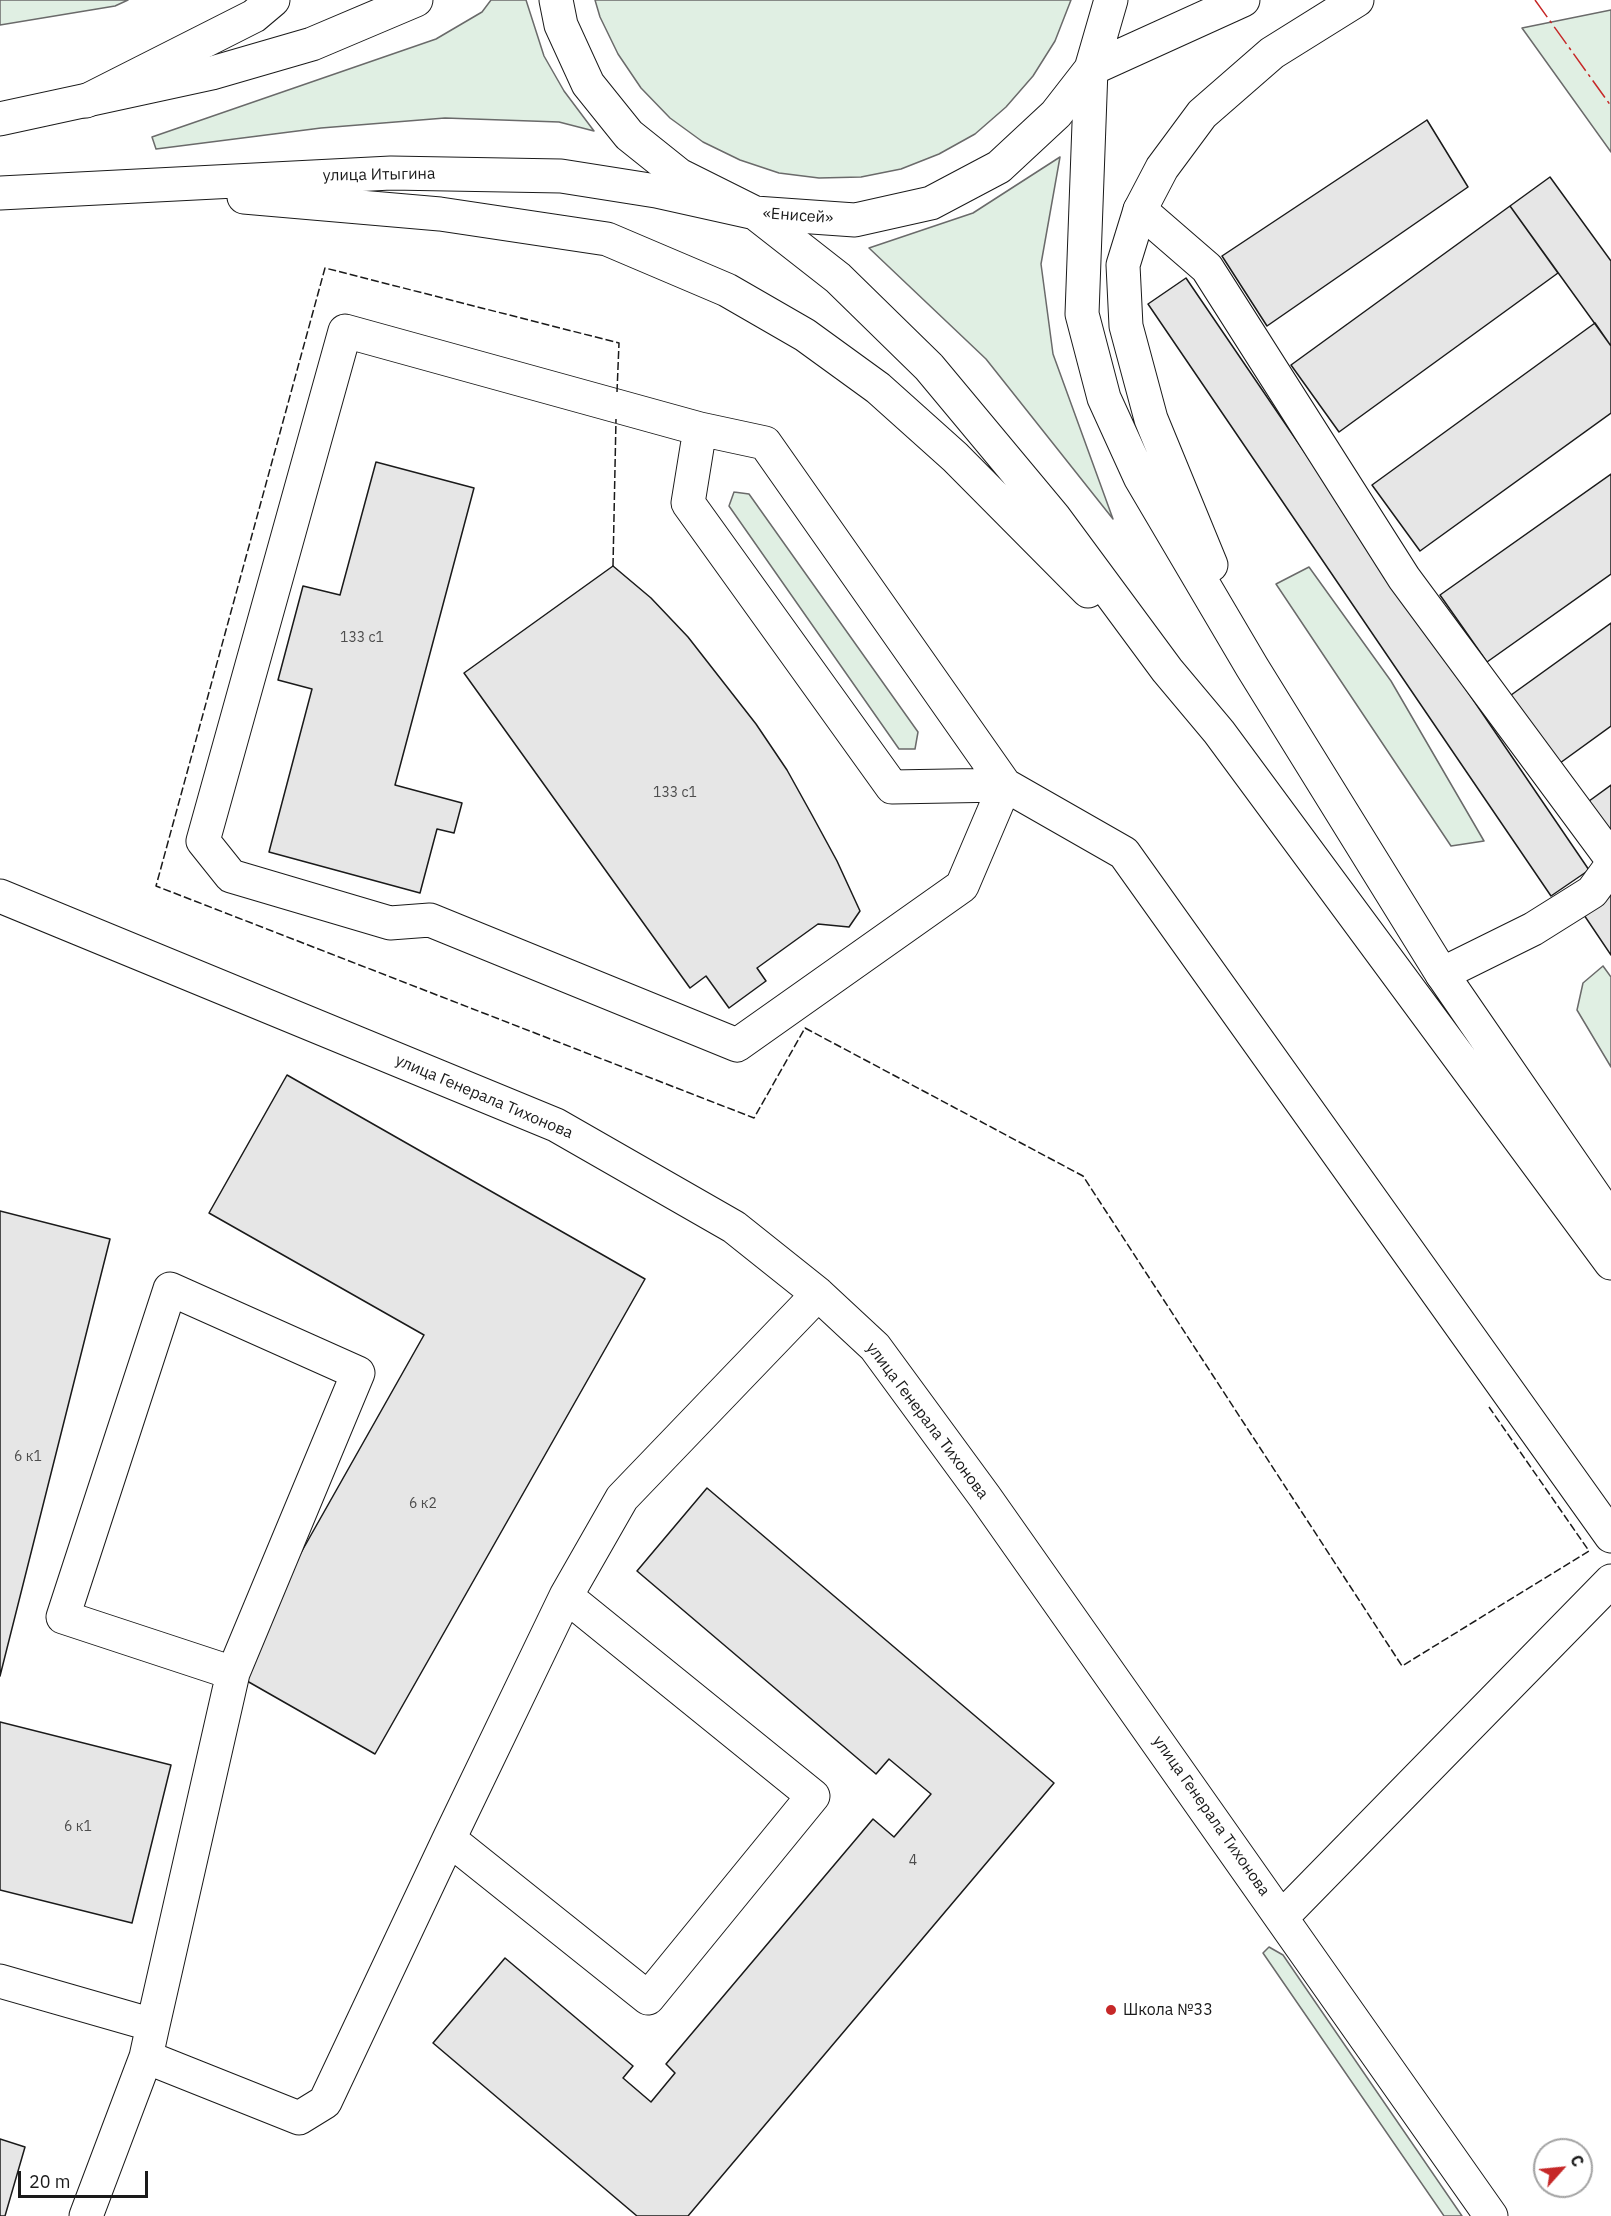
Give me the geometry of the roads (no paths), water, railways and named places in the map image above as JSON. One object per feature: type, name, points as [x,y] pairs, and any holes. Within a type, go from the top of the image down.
[{"type":"main road","points":[[86,101],[254,16],[273,0]]},
{"type":"main road","points":[[0,119],[212,73],[312,44],[416,0]]},
{"type":"main road","name":"«Енисей»","points":[[556,0],[561,25],[588,84],[629,135],[679,175],[755,213],[855,220],[931,203],[999,167],[1056,114],[1091,69],[1111,0]]},
{"type":"main road","name":"«Енисей»","points":[[1091,69],[1243,0]]},
{"type":"main road","points":[[1252,667],[1151,419],[1126,326],[1123,265],[1140,210],[1162,168],[1202,114],[1272,53],[1357,0]]},
{"type":"main road","points":[[1091,69],[1082,314],[1101,387],[1140,477],[1252,667],[1442,974],[1611,1220]]},
{"type":"main road","name":"улица Итыгина","points":[[0,192],[391,172],[561,176],[656,191],[755,213]]},
{"type":"main road","points":[[120,186],[440,214],[607,239],[727,290],[805,335],[878,388],[955,457],[1167,670]]},
{"type":"main road","points":[[1140,210],[1207,268],[1404,578],[1611,858]]},
{"type":"main road","points":[[755,213],[838,278],[929,367],[1054,517],[1167,670],[1219,732],[1611,1263]]},
{"type":"main road","points":[[1005,784],[962,886],[737,1045],[430,920],[390,923],[231,876],[203,841],[345,331],[700,429],[765,443],[1005,784],[1124,854],[1611,1536]]},
{"type":"main road","points":[[700,429],[688,503],[892,787],[1005,784]]},
{"type":"main road","points":[[1442,974],[1533,929],[1592,892],[1611,866]]},
{"type":"main road","name":"улица Генерала Тихонова","points":[[0,896],[556,1125],[734,1227],[818,1294],[875,1347],[985,1497],[1491,2216]]},
{"type":"main road","points":[[86,2216],[146,2057],[233,1673],[358,1373],[170,1288],[63,1617],[233,1673]]},
{"type":"main road","points":[[146,2057],[299,2118],[325,2102],[448,1839],[566,1596],[622,1498],[818,1294]]},
{"type":"main road","points":[[1282,1917],[1611,1581]]},
{"type":"main road","points":[[448,1839],[648,1998],[813,1796],[566,1596]]},
{"type":"main road","points":[[0,1981],[153,2025]]},
{"type":"place","name":"Школа №33","points":[[1111,2010]]}]
